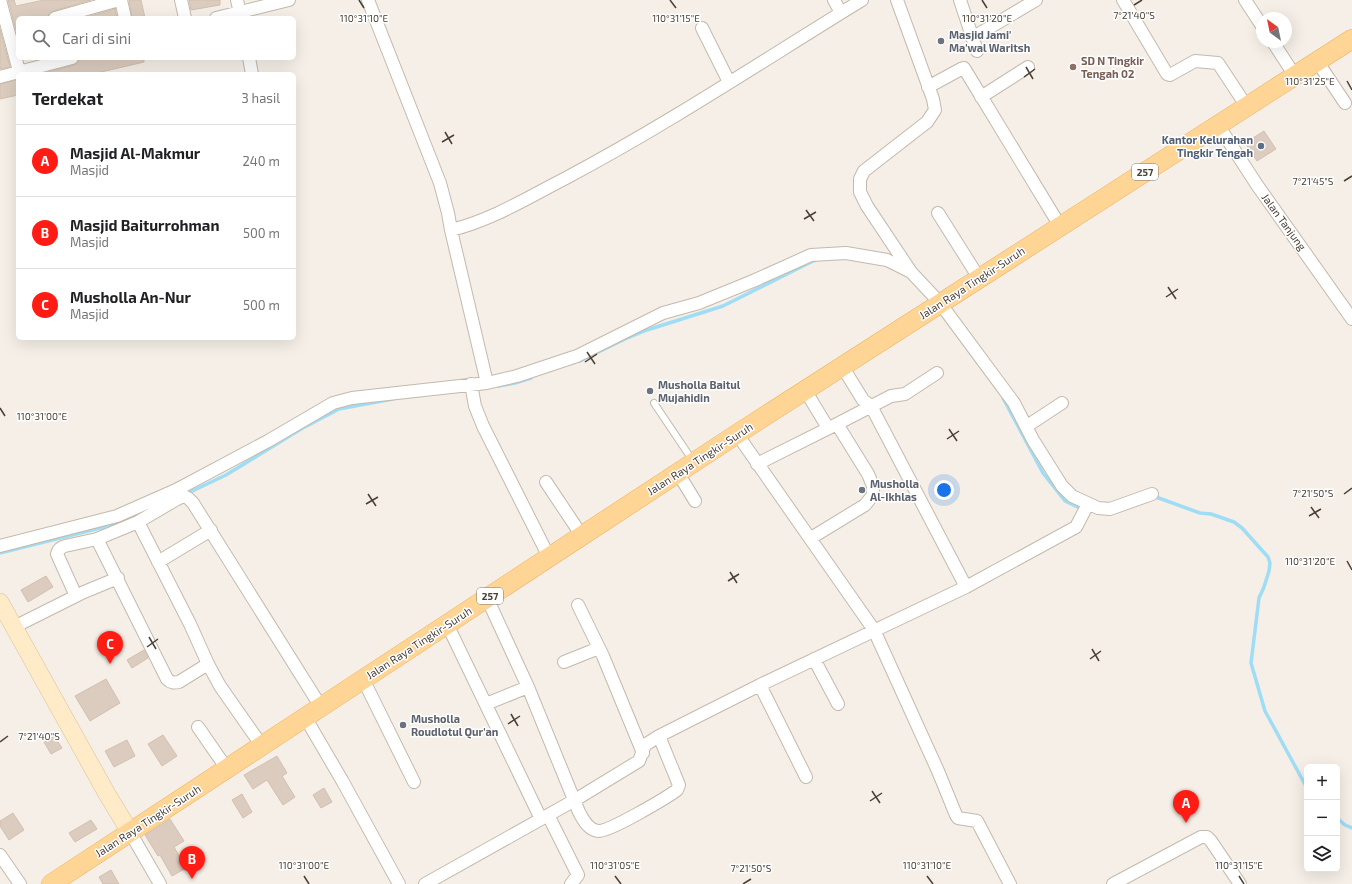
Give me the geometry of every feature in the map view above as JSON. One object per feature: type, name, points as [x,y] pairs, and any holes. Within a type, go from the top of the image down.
[{"type":"main road","name":"Jalan Raya Tingkir-Suruh","points":[[51,884],[686,467],[1352,39]]},
{"type":"street","points":[[0,0],[16,59]]},
{"type":"street","points":[[62,16],[120,0],[125,16]]},
{"type":"street","points":[[181,0],[185,16]]},
{"type":"street","points":[[222,16],[239,10],[289,0]]},
{"type":"street","points":[[368,0],[440,183],[487,383]]},
{"type":"street","points":[[834,0],[841,13]]},
{"type":"street","points":[[451,230],[463,228],[488,217],[602,159],[862,0]]},
{"type":"street","points":[[896,0],[928,87],[934,110],[932,116],[927,122],[864,170],[860,179],[860,192],[867,206],[911,272],[1010,397],[1027,426],[1038,450],[1062,486],[1072,496],[1098,508],[1110,509],[1152,494]]},
{"type":"street","points":[[960,0],[976,51]]},
{"type":"street","points":[[972,38],[1036,0]]},
{"type":"street","points":[[1123,0],[1167,74],[1170,74],[1195,61],[1218,63],[1247,107]]},
{"type":"street","points":[[1245,0],[1256,17]]},
{"type":"street","points":[[702,28],[729,82]]},
{"type":"street","points":[[1276,48],[1295,76]]},
{"type":"street","points":[[16,60],[19,71]]},
{"type":"street","points":[[0,77],[64,60]]},
{"type":"street","points":[[249,60],[252,72]]},
{"type":"street","points":[[1318,61],[1345,103]]},
{"type":"street","points":[[981,97],[1028,67]]},
{"type":"street","points":[[928,87],[962,68],[1060,226]]},
{"type":"street","name":"Jalan Tanjung","points":[[1218,125],[1257,185],[1352,318]]},
{"type":"street","points":[[938,214],[979,278]]},
{"type":"street","points":[[76,596],[57,554],[61,548],[64,546],[97,539],[119,522],[333,404],[352,398],[472,389],[487,383],[516,376],[577,356],[663,314],[699,303],[753,281],[812,254],[846,253],[887,260],[911,272]]},
{"type":"street","points":[[842,366],[863,400],[871,406],[966,587]]},
{"type":"street","points":[[758,464],[891,396],[905,394],[937,373]]},
{"type":"street","points":[[472,389],[475,406],[483,426],[549,557]]},
{"type":"street","points":[[805,390],[868,474],[873,486],[873,495],[865,505],[811,538]]},
{"type":"street","points":[[1027,426],[1062,403]]},
{"type":"street","points":[[737,434],[874,630],[938,771],[956,815],[958,818],[977,821],[1010,884]]},
{"type":"street","points":[[686,467],[695,500]]},
{"type":"street","points":[[546,482],[582,536]]},
{"type":"street","points":[[0,546],[119,522],[138,522],[184,496],[188,498],[194,502],[321,707]]},
{"type":"street","points":[[425,884],[575,800],[639,761],[645,745],[659,736],[760,685],[966,587],[1076,527],[1088,504]]},
{"type":"street","points":[[138,522],[220,686],[262,746]]},
{"type":"street","points":[[158,562],[211,530]]},
{"type":"street","points":[[97,539],[118,578],[164,674],[170,682],[179,682],[208,664]]},
{"type":"street","points":[[14,627],[76,596],[118,578]]},
{"type":"street","points":[[487,598],[528,687],[579,812],[591,828],[597,831],[605,830],[626,820],[677,790],[679,786],[659,736]]},
{"type":"street","points":[[0,602],[107,794],[160,884]]},
{"type":"street","points":[[578,605],[599,648],[643,753]]},
{"type":"street","points":[[447,624],[544,817],[578,875],[571,884]]},
{"type":"street","points":[[564,662],[599,648]]},
{"type":"street","points":[[814,659],[838,704]]},
{"type":"street","points":[[363,679],[414,782]]},
{"type":"street","points":[[760,685],[806,777]]},
{"type":"street","points":[[486,704],[528,687]]},
{"type":"street","points":[[305,717],[343,782],[399,884]]},
{"type":"street","points":[[198,727],[227,769]]},
{"type":"street","points":[[1113,884],[1201,837],[1207,837],[1240,884]]},
{"type":"street","points":[[0,855],[20,884]]},
{"type":"lane","points":[[654,403],[686,467]]},
{"type":"building","points":[[8,0],[14,0],[16,6],[44,0],[91,0],[53,11],[49,13],[48,16],[16,16],[16,30]]},
{"type":"building","points":[[129,0],[141,0],[145,16],[132,16]]},
{"type":"building","points":[[189,0],[220,0],[220,5],[191,10]]},
{"type":"building","points":[[115,9],[117,16],[90,16]]},
{"type":"building","points":[[0,29],[10,67],[0,69]]},
{"type":"building","points":[[79,60],[144,60],[144,62],[101,72],[48,72],[78,63]]},
{"type":"building","points":[[16,80],[16,95],[0,99],[0,84]]},
{"type":"building","name":"Kantor Kelurahan Tingkir Tengah","points":[[1264,131],[1276,149],[1257,161],[1245,143]]},
{"type":"building","points":[[46,576],[53,587],[28,602],[21,590]]},
{"type":"building","points":[[144,650],[148,658],[132,668],[127,660]]},
{"type":"building","points":[[106,679],[120,703],[90,721],[75,696]]},
{"type":"building","points":[[163,735],[177,756],[162,766],[148,744]]},
{"type":"building","points":[[54,736],[62,748],[51,754],[44,742]]},
{"type":"building","points":[[127,740],[135,756],[114,767],[105,751]]},
{"type":"building","points":[[277,756],[287,773],[282,776],[295,797],[283,805],[267,780],[253,789],[244,775]]},
{"type":"building","points":[[324,788],[332,802],[321,808],[313,795]]},
{"type":"building","points":[[242,794],[252,812],[243,818],[232,800]]},
{"type":"building","points":[[13,813],[24,830],[9,840],[0,826],[0,821]]},
{"type":"building","points":[[170,819],[184,841],[174,847],[186,868],[172,876],[160,855],[158,856],[145,835]]},
{"type":"building","points":[[91,820],[97,829],[75,842],[69,833]]},
{"type":"building","points":[[111,870],[119,884],[103,884],[99,877]]},
{"type":"waterway","points":[[580,361],[647,330],[723,306],[816,260]]},
{"type":"waterway","points":[[498,386],[531,378]]},
{"type":"waterway","points":[[1003,398],[1043,473],[1065,501],[1082,509]]},
{"type":"waterway","points":[[186,494],[226,475],[301,429],[339,409],[393,399]]},
{"type":"waterway","points":[[1154,498],[1156,497],[1200,513],[1211,514],[1234,522],[1242,528],[1268,557],[1270,563],[1269,571],[1259,598],[1251,663],[1265,711],[1304,782]]},
{"type":"waterway","points":[[0,553],[116,524],[137,516]]},
{"type":"waterway","points":[[1340,821],[1352,828]]},
{"type":"place","name":"Masjid Jami' Ma'wal Waritsh","points":[[941,41]]},
{"type":"place","name":"SD N Tingkir Tengah 02","points":[[1073,67]]},
{"type":"place","name":"Kantor Kelurahan Tingkir Tengah","points":[[1261,146]]},
{"type":"place","name":"Musholla Baitul Mujahidin","points":[[650,391]]},
{"type":"place","name":"Musholla Al-Ikhlas","points":[[862,490]]},
{"type":"place","name":"Musholla An-Nur","points":[[110,664]]},
{"type":"place","name":"Musholla Roudlotul Qur'an","points":[[403,725]]},
{"type":"place","name":"Masjid Al-Makmur","points":[[1186,823]]},
{"type":"place","name":"Masjid Baiturrohman","points":[[192,879]]}]
